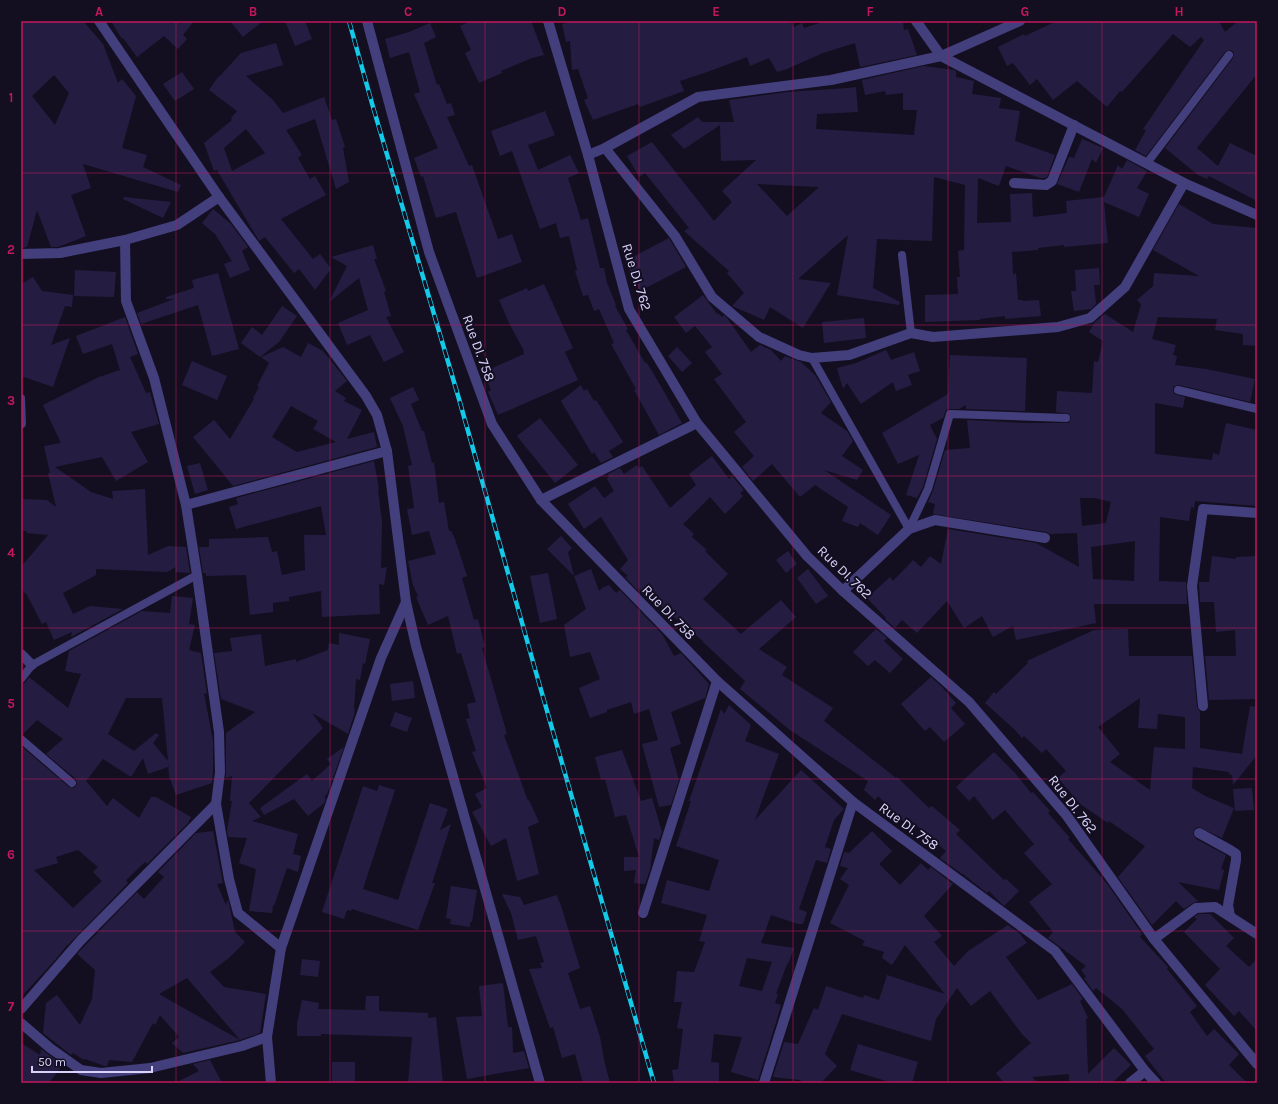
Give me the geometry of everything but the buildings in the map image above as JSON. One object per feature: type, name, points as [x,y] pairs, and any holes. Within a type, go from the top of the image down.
[{"type":"street","points":[[99,21],[219,197],[366,396],[377,415],[387,451],[406,602],[419,654],[540,1083]]},
{"type":"street","name":"Rue DI. 758","points":[[367,21],[429,252],[492,424],[541,500],[717,681],[853,802],[1055,951],[1156,1083]]},
{"type":"street","name":"Rue DI. 762","points":[[548,21],[588,155],[630,310],[697,423],[807,556],[843,591],[969,702],[1067,816],[1154,940],[1257,1064]]},
{"type":"street","points":[[916,21],[941,56],[1184,183],[1257,214]]},
{"type":"street","points":[[588,155],[605,148],[698,97],[831,80],[941,56],[1020,21]]},
{"type":"street","points":[[1014,183],[1046,185],[1052,181],[1074,125]]},
{"type":"street","points":[[605,148],[675,236],[712,297],[759,337],[799,355],[812,358],[849,356],[911,333],[933,337],[1050,328],[1090,318],[1125,287],[1184,183]]},
{"type":"street","points":[[21,254],[60,253],[125,240],[177,225],[219,197]]},
{"type":"street","points":[[125,240],[126,301],[154,378],[186,505],[219,732],[220,772],[216,804],[228,879],[238,913],[281,948]]},
{"type":"street","points":[[541,500],[697,423]]},
{"type":"street","points":[[186,505],[387,451]]},
{"type":"street","points":[[1203,706],[1192,586],[1203,509],[1257,513]]},
{"type":"street","points":[[843,591],[909,529],[935,520],[1045,538]]},
{"type":"street","points":[[271,1083],[267,1037],[281,948],[381,658],[406,602]]},
{"type":"street","points":[[21,654],[32,665]]},
{"type":"street","points":[[643,913],[717,681]]},
{"type":"street","points":[[764,1083],[853,802]]},
{"type":"street","points":[[21,1010],[80,940],[216,804]]},
{"type":"street","points":[[1199,833],[1236,854],[1228,905],[1230,916]]},
{"type":"street","points":[[1154,940],[1196,908],[1215,907],[1257,934]]},
{"type":"street","points":[[21,1023],[50,1048],[81,1070],[101,1073],[150,1068],[242,1046],[267,1037]]},
{"type":"street","points":[[1130,1083],[1146,1071]]},
{"type":"lane","points":[[1147,163],[1229,55]]},
{"type":"lane","points":[[902,255],[911,333]]},
{"type":"lane","points":[[812,358],[909,529]]},
{"type":"lane","points":[[1178,390],[1257,409]]},
{"type":"lane","points":[[21,398],[21,426]]},
{"type":"lane","points":[[909,529],[928,489],[950,414],[1066,418]]},
{"type":"lane","points":[[21,679],[32,665],[197,575]]},
{"type":"lane","points":[[21,739],[72,783]]},
{"type":"railway","points":[[349,21],[459,399],[654,1083]]}]
